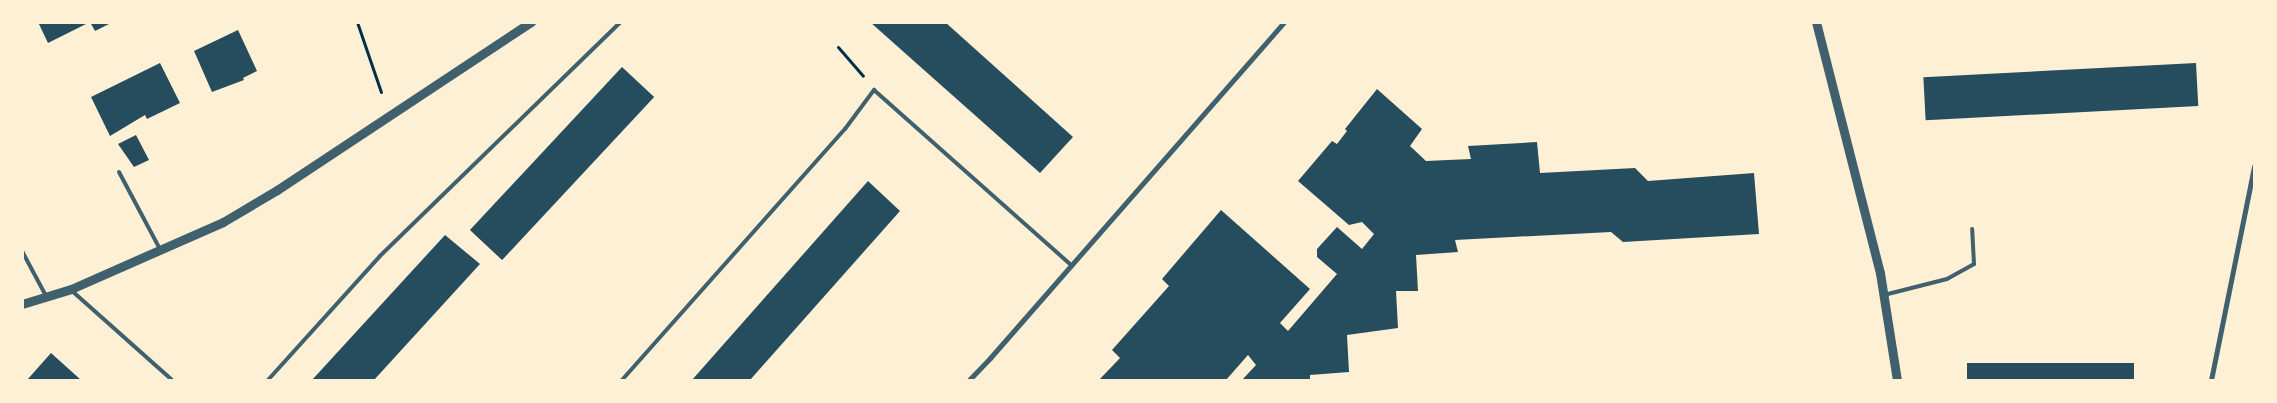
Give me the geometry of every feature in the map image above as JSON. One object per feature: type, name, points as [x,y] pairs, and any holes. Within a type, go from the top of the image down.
[{"type":"street","points":[[22,304],[71,290],[223,222],[277,190],[531,22]]},
{"type":"street","points":[[971,380],[1284,22]]},
{"type":"street","points":[[1816,22],[1884,294],[1897,380]]},
{"type":"street","points":[[2211,380],[2254,166]]},
{"type":"lane","points":[[268,380],[380,256],[621,22]]},
{"type":"lane","points":[[622,380],[845,129],[874,90],[1072,266]]},
{"type":"lane","points":[[119,172],[161,251]]},
{"type":"lane","points":[[1884,294],[1947,279],[1974,264],[1972,229]]},
{"type":"lane","points":[[22,251],[47,298]]},
{"type":"lane","points":[[71,290],[172,380]]},
{"type":"path","points":[[357,22],[381,92]]},
{"type":"path","points":[[838,47],[874,90]]},
{"type":"building","points":[[38,22],[88,22],[88,23],[48,43]]},
{"type":"building","points":[[90,22],[113,22],[95,31]]},
{"type":"building","points":[[870,22],[945,22],[1073,137],[1040,173]]},
{"type":"building","points":[[238,30],[257,71],[243,78],[244,80],[212,92],[194,51]]},
{"type":"building","points":[[160,63],[180,103],[147,119],[145,115],[110,136],[91,97]]},
{"type":"building","points":[[2196,63],[2198,106],[1926,120],[1923,77]]},
{"type":"building","points":[[622,67],[654,97],[502,260],[470,230]]},
{"type":"building","points":[[1377,89],[1422,129],[1410,146],[1426,161],[1471,159],[1468,146],[1537,142],[1540,173],[1635,168],[1648,181],[1754,173],[1759,234],[1623,242],[1611,232],[1455,240],[1458,252],[1416,255],[1418,291],[1396,291],[1398,328],[1347,335],[1349,372],[1310,375],[1310,380],[1242,380],[1256,365],[1248,355],[1226,380],[1099,380],[1120,358],[1112,350],[1169,286],[1162,279],[1221,210],[1310,289],[1280,323],[1288,331],[1337,274],[1317,257],[1317,249],[1337,227],[1362,249],[1374,234],[1362,222],[1349,225],[1298,181],[1332,141],[1337,144],[1347,131],[1345,129]]},
{"type":"building","points":[[136,135],[149,160],[134,167],[118,144]]},
{"type":"building","points":[[868,181],[900,211],[750,380],[692,380]]},
{"type":"building","points":[[445,235],[480,264],[374,380],[312,380]]},
{"type":"building","points":[[51,353],[81,380],[27,380]]},
{"type":"building","points":[[1967,363],[2134,363],[2134,380],[1967,380]]}]
